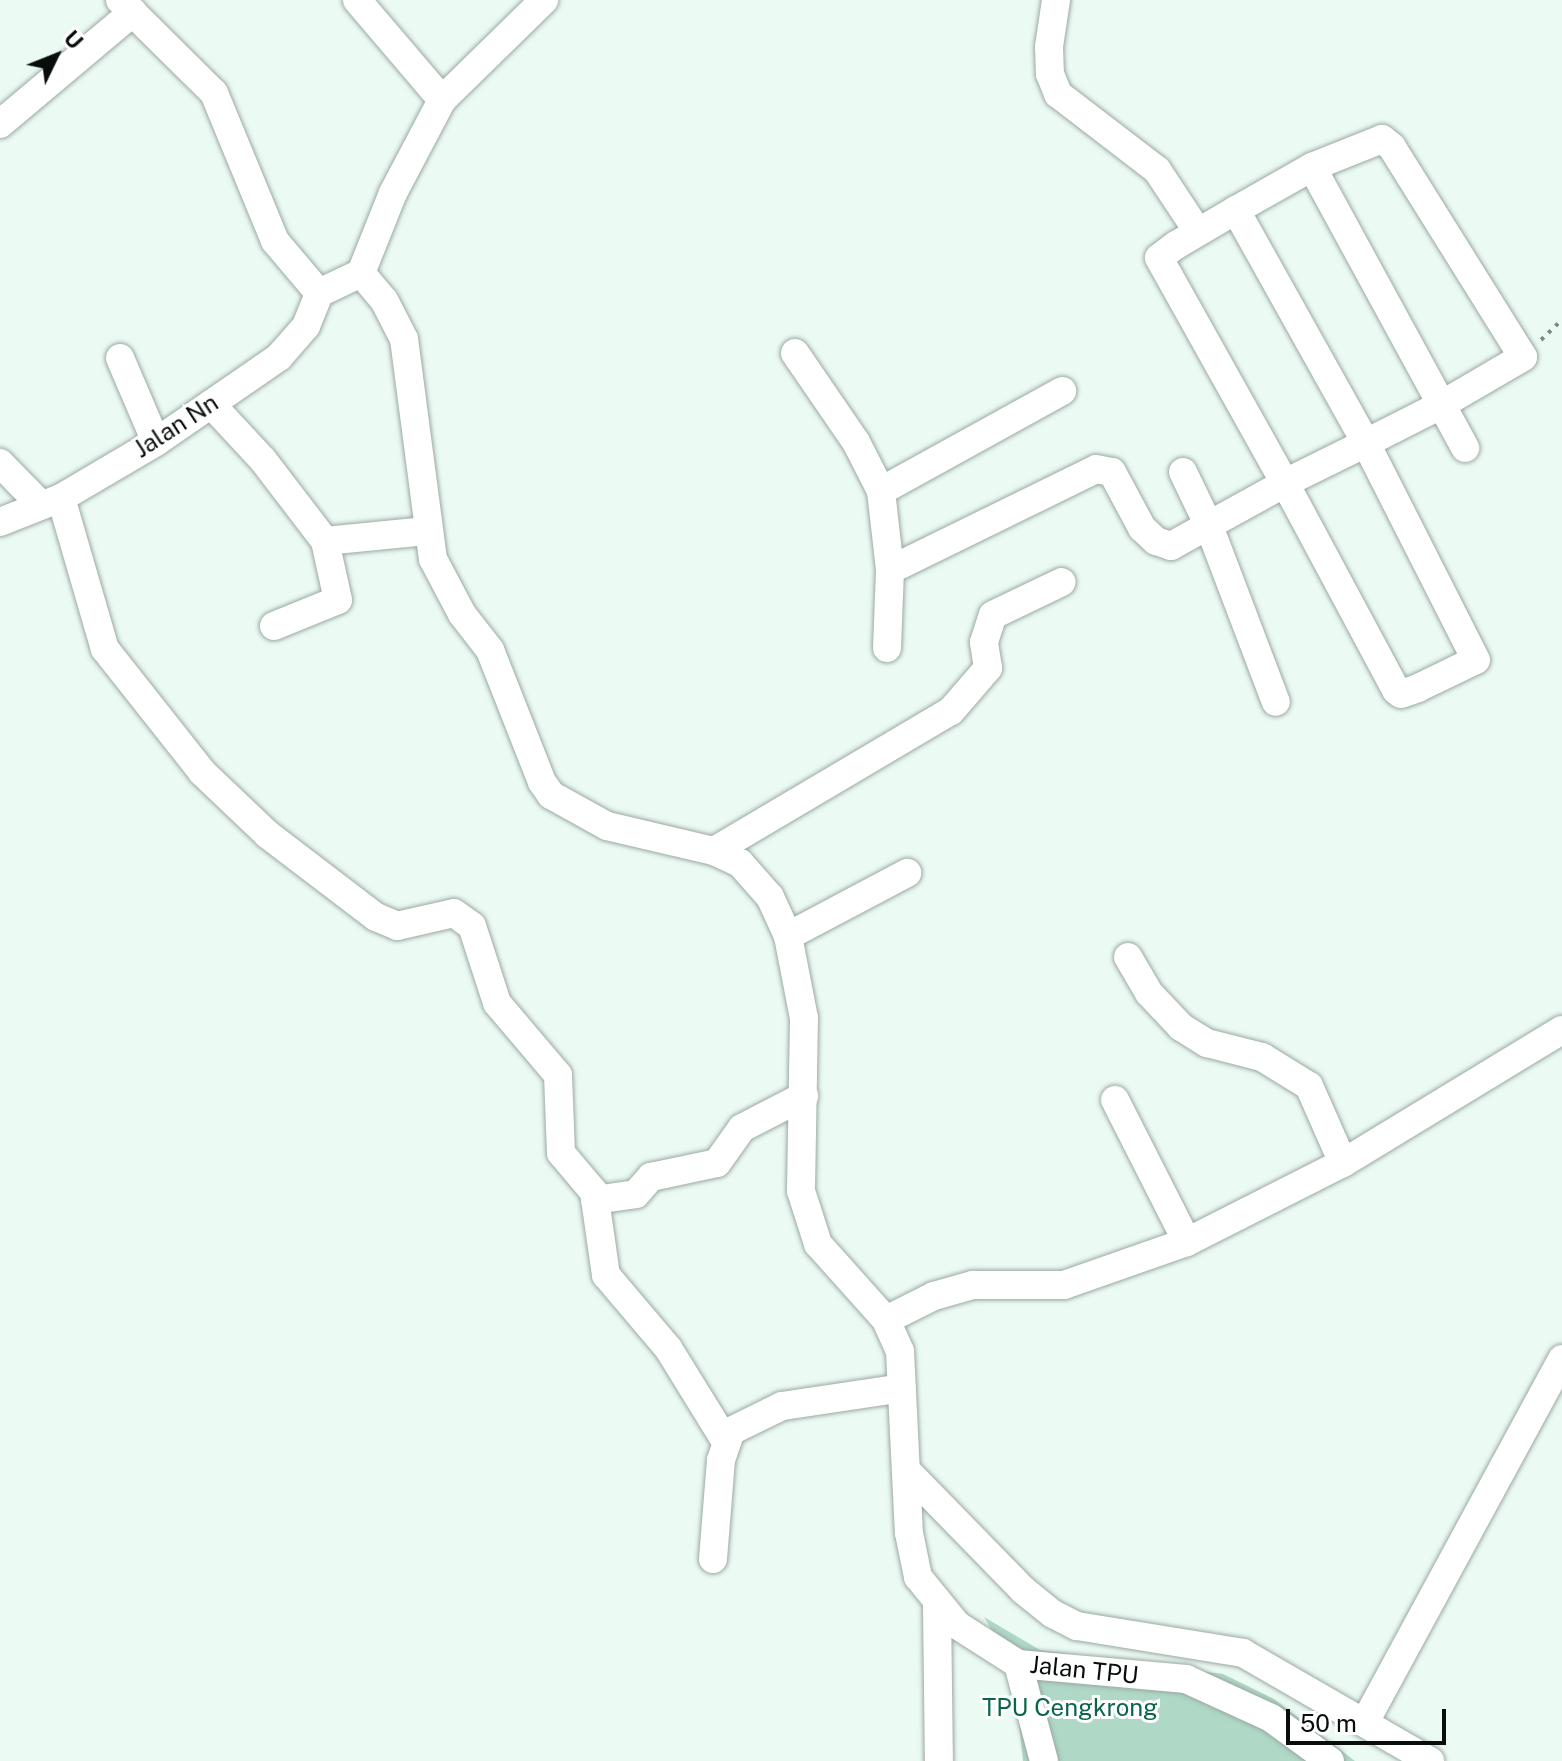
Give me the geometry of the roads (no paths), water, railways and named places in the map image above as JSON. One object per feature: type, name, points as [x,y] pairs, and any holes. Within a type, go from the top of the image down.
[{"type":"street","points":[[357,0],[442,100]]},
{"type":"street","points":[[0,124],[126,6],[214,93],[275,241],[319,293],[361,273],[393,193],[442,100],[544,0]]},
{"type":"street","points":[[1056,0],[1050,74],[1058,94],[1157,170],[1198,232]]},
{"type":"street","points":[[890,570],[1096,469],[1112,472],[1142,528],[1160,544],[1178,543],[1285,483],[1366,443],[1441,405],[1523,357],[1388,142],[1382,139],[1312,167],[1236,210],[1198,232],[1159,258],[1285,483],[1398,692],[1474,662],[1476,658],[1366,443],[1236,210]]},
{"type":"street","points":[[1312,167],[1465,448]]},
{"type":"street","points":[[361,273],[384,300],[404,339],[433,559],[462,614],[490,650],[522,743],[551,795],[639,837],[714,851],[740,863],[756,878],[788,936],[804,1018],[801,1191],[809,1224],[818,1244],[886,1320],[934,1296],[973,1285],[1064,1285],[1187,1242],[1343,1163],[1562,1030]]},
{"type":"street","name":"Jalan Nn","points":[[0,522],[51,501],[156,442],[279,357],[306,326],[319,293]]},
{"type":"street","points":[[795,353],[856,442],[881,491],[890,570],[887,648]]},
{"type":"street","points":[[120,358],[156,442]]},
{"type":"street","points":[[881,491],[1062,391]]},
{"type":"street","points":[[211,404],[263,460],[325,541],[338,600],[274,626]]},
{"type":"street","points":[[0,463],[51,501],[105,649],[211,781],[267,834],[376,917],[397,926],[454,913],[472,926],[497,1003],[558,1075],[561,1153],[590,1185],[606,1275],[668,1348],[726,1442]]},
{"type":"street","points":[[1183,472],[1209,526],[1276,702]]},
{"type":"street","points":[[325,541],[427,531]]},
{"type":"street","points":[[714,851],[951,711],[988,668],[984,642],[993,615],[1062,582]]},
{"type":"street","points":[[788,936],[907,873]]},
{"type":"street","points":[[1128,957],[1149,993],[1181,1027],[1207,1043],[1262,1057],[1309,1086],[1343,1163]]},
{"type":"street","points":[[595,1200],[636,1194],[651,1177],[717,1163],[742,1128],[804,1096]]},
{"type":"street","points":[[1115,1100],[1187,1242]]},
{"type":"street","name":"Jalan TPU","points":[[886,1320],[900,1351],[912,1560],[937,1606],[971,1637],[1018,1664],[1186,1679],[1271,1718],[1330,1761]]},
{"type":"street","points":[[1365,1722],[1562,1359]]},
{"type":"street","points":[[713,1559],[726,1442],[741,1424],[782,1406],[902,1388]]},
{"type":"street","points":[[906,1470],[1053,1614],[1077,1626],[1243,1653],[1430,1761]]},
{"type":"street","points":[[937,1606],[939,1761]]},
{"type":"street","points":[[1018,1664],[1044,1761]]},
{"type":"park label","name":"TPU Cengkrong","points":[[1070,1708]]}]
